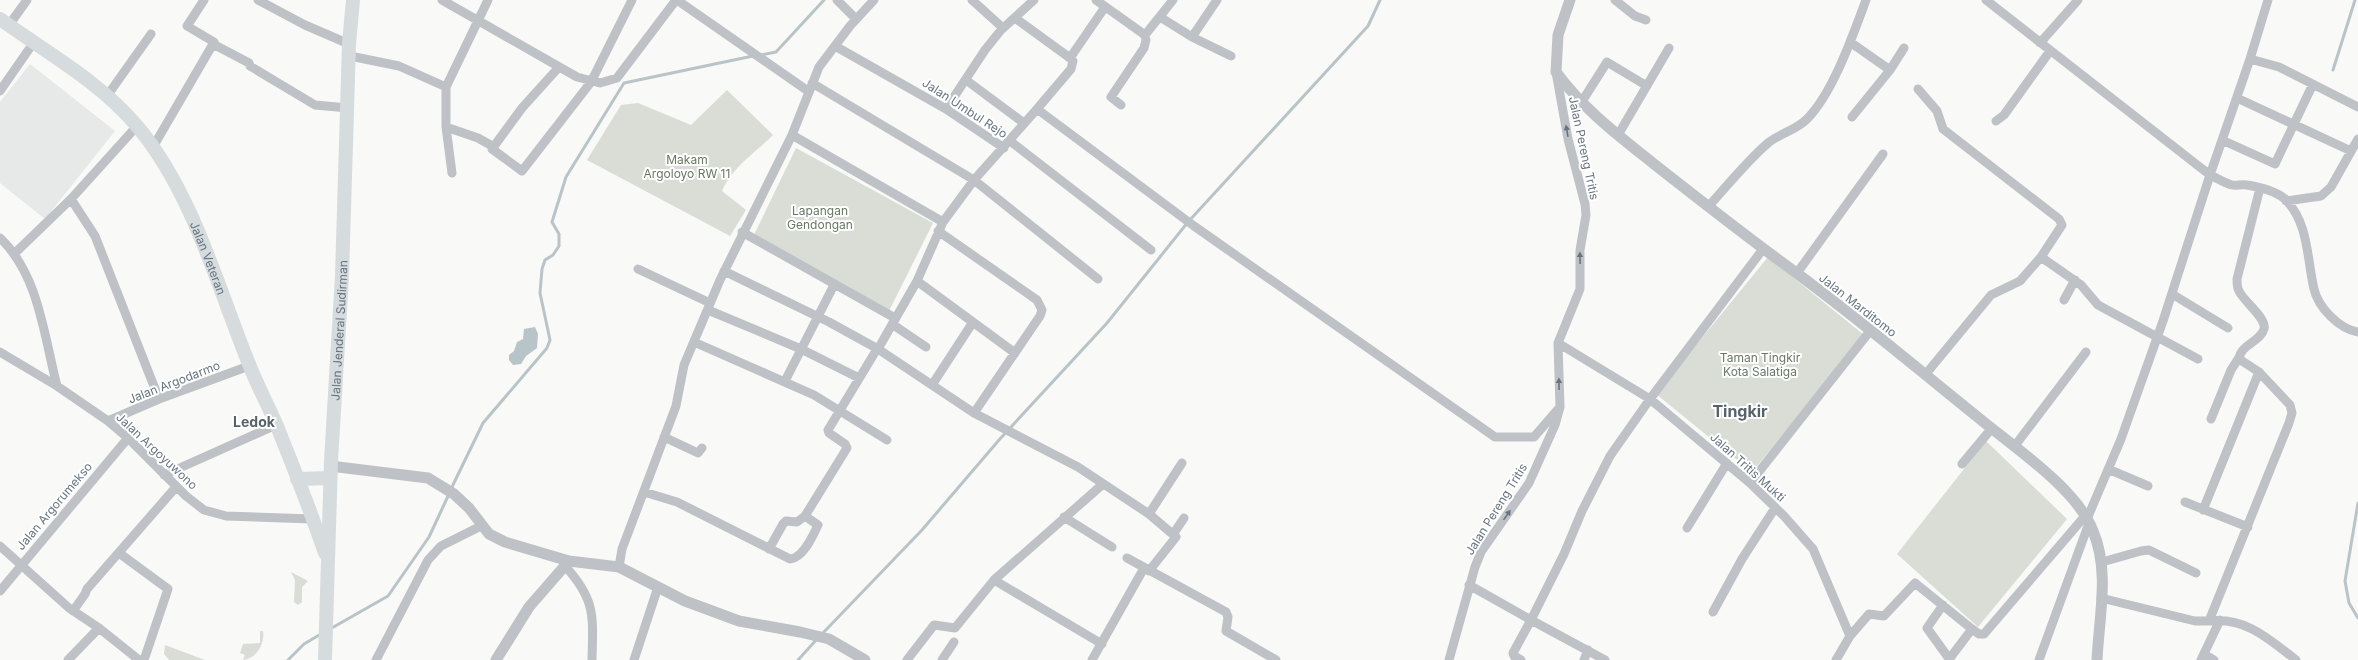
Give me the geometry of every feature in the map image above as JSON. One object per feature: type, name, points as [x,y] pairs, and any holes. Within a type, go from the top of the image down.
[{"type":"main road","name":"Jalan Jenderal Sudirman","points":[[325,654],[330,472],[342,280],[353,0]]},
{"type":"main road","name":"Jalan Veteran","points":[[5,22],[77,71],[107,96],[137,126],[171,175],[197,232],[249,366],[276,425],[328,560]]},
{"type":"main road","points":[[298,479],[330,472]]},
{"type":"street","points":[[5,22],[27,0]]},
{"type":"street","points":[[204,0],[187,26],[214,42],[213,44],[249,63],[250,66],[278,82],[306,101],[321,107],[348,108]]},
{"type":"street","points":[[258,0],[350,50],[400,66],[446,87]]},
{"type":"street","points":[[442,0],[454,3],[477,20],[559,67],[591,82],[606,82],[616,78],[676,0],[745,47],[810,87],[974,180],[1098,278]]},
{"type":"street","points":[[452,173],[446,127],[446,87],[477,20],[488,0]]},
{"type":"street","points":[[559,67],[522,108],[492,150],[522,171],[591,82],[632,0]]},
{"type":"street","points":[[837,0],[856,19]]},
{"type":"street","points":[[618,567],[622,549],[676,406],[682,372],[724,271],[742,232],[792,135],[819,67],[856,19],[874,0]]},
{"type":"street","points":[[972,0],[1004,28]]},
{"type":"street","points":[[946,109],[985,50],[1004,28],[1034,0]]},
{"type":"street","points":[[1096,0],[1145,35]]},
{"type":"street","points":[[1121,105],[1111,97],[1144,48],[1146,40],[1145,35],[1173,0]]},
{"type":"street","points":[[1192,37],[1217,0]]},
{"type":"street","points":[[1556,72],[1558,35],[1570,0]]},
{"type":"street","points":[[1615,0],[1635,16],[1646,20]]},
{"type":"street","points":[[1708,207],[1754,156],[1770,141],[1790,132],[1808,119],[1825,95],[1850,42],[1866,0]]},
{"type":"street","points":[[1986,0],[2210,175],[2233,185],[2246,185],[2260,188],[2280,196],[2286,201],[2303,230],[2310,258],[2314,290],[2322,306],[2337,322],[2358,332]]},
{"type":"street","points":[[2040,43],[2078,0]]},
{"type":"street","points":[[2039,660],[2087,519],[2108,469],[2158,337],[2268,0]]},
{"type":"street","name":"Jalan Umbul Rejo","points":[[835,46],[946,109],[1004,148],[1071,68],[1073,61],[1070,58],[1105,7]]},
{"type":"street","points":[[1160,17],[1192,37],[1231,56]]},
{"type":"street","points":[[1015,18],[1070,58]]},
{"type":"street","points":[[107,96],[151,34]]},
{"type":"street","points":[[0,92],[34,42]]},
{"type":"street","points":[[1850,42],[1890,70]]},
{"type":"street","points":[[153,147],[213,44]]},
{"type":"street","points":[[1618,136],[1669,48]]},
{"type":"street","points":[[1852,117],[1890,70],[1904,48]]},
{"type":"street","points":[[1996,121],[2004,115],[2050,51]]},
{"type":"street","points":[[2250,59],[2280,67],[2358,106]]},
{"type":"street","points":[[1581,103],[1607,62],[1647,86]]},
{"type":"street","name":"Jalan Marditomo","points":[[1556,72],[1581,103],[1618,136],[1708,207],[1796,272],[1925,374],[2051,477],[2087,519],[2102,562],[2097,660]]},
{"type":"street","name":"Jalan Pereng Tritis","points":[[1449,660],[1468,585],[1481,552],[1529,483],[1544,452],[1560,407],[1558,343],[1580,288],[1580,250],[1586,215],[1556,72]]},
{"type":"street","points":[[966,80],[1024,124]]},
{"type":"street","points":[[2222,140],[2275,164],[2313,84]]},
{"type":"street","points":[[1918,89],[1936,111],[1943,129],[2060,219],[2062,225],[2041,257],[2020,281],[1991,295],[1925,374]]},
{"type":"street","points":[[2237,98],[2351,151]]},
{"type":"street","points":[[1037,109],[1194,226],[1495,436],[1534,437],[1560,407]]},
{"type":"street","points":[[14,254],[71,199],[137,126]]},
{"type":"street","points":[[446,127],[478,138],[494,147]]},
{"type":"street","points":[[792,135],[943,222]]},
{"type":"street","points":[[2286,201],[2321,196],[2331,187],[2358,139]]},
{"type":"street","points":[[1010,141],[1151,250]]},
{"type":"street","points":[[769,549],[782,524],[786,521],[797,522],[805,516],[847,448],[846,444],[827,432],[917,281],[943,222],[974,180],[1004,148]]},
{"type":"street","points":[[1796,272],[1883,154]]},
{"type":"street","points":[[2211,419],[2233,365],[2263,333],[2265,327],[2263,319],[2245,301],[2238,290],[2237,279],[2260,188]]},
{"type":"street","points":[[71,199],[95,236],[159,399]]},
{"type":"street","points":[[938,231],[1037,300],[1041,305],[1042,310],[1040,316],[974,413]]},
{"type":"street","points":[[742,232],[894,321],[926,347]]},
{"type":"street","points":[[0,238],[14,254],[26,273],[34,297],[57,386]]},
{"type":"street","points":[[1521,660],[1513,654],[1564,554],[1582,511],[1610,456],[1650,399],[1763,249]]},
{"type":"street","points":[[2041,257],[2075,280],[2098,305],[2198,359]]},
{"type":"street","points":[[638,270],[859,378]]},
{"type":"street","points":[[724,271],[818,317],[877,349],[974,413],[1017,434],[1103,484],[1149,514],[1174,533],[1176,539],[1146,570],[1092,660]]},
{"type":"street","points":[[2064,300],[2075,280]]},
{"type":"street","points":[[917,281],[1015,352]]},
{"type":"street","points":[[785,381],[834,285]]},
{"type":"street","points":[[2172,294],[2228,328]]},
{"type":"street","points":[[932,385],[973,322]]},
{"type":"street","points":[[1750,483],[1870,331]]},
{"type":"street","points":[[694,342],[785,381],[840,411],[887,440]]},
{"type":"street","name":"Jalan Tritis Mukti","points":[[1558,343],[1650,399],[1750,483],[1775,508],[1813,549],[1850,636]]},
{"type":"street","name":"Jalan Argoyuwono","points":[[0,352],[57,386],[108,422],[128,438],[176,487],[198,506],[216,515],[313,519]]},
{"type":"street","points":[[2014,447],[2086,352]]},
{"type":"street","points":[[2209,621],[2248,527],[2292,413],[2290,405],[2259,372],[2241,361],[2240,356]]},
{"type":"street","name":"Jalan Argodarmo","points":[[108,422],[159,399],[249,366]]},
{"type":"street","points":[[2203,510],[2259,372]]},
{"type":"street","points":[[164,475],[276,425]]},
{"type":"street","points":[[1962,464],[1992,428]]},
{"type":"street","points":[[664,437],[698,452],[702,448]]},
{"type":"street","name":"Jalan Argorumekso","points":[[0,591],[128,438]]},
{"type":"street","points":[[1149,514],[1182,463]]},
{"type":"street","points":[[1687,528],[1727,464]]},
{"type":"street","points":[[2108,469],[2148,486]]},
{"type":"street","points":[[330,472],[418,475],[443,485],[469,508],[481,526],[490,534],[505,542],[567,563],[618,567],[685,601],[739,621],[829,639],[866,660]]},
{"type":"street","points":[[907,660],[935,624],[955,628],[994,580],[1103,484]]},
{"type":"street","points":[[73,611],[87,589],[176,487]]},
{"type":"street","points":[[644,492],[677,502],[790,559],[796,559],[818,525],[805,516]]},
{"type":"street","points":[[2185,502],[2248,527]]},
{"type":"street","points":[[1713,612],[1742,559],[1775,508]]},
{"type":"street","points":[[1064,517],[1112,547]]},
{"type":"street","points":[[1174,533],[1184,518]]},
{"type":"street","points":[[1836,660],[1850,636],[1869,614],[1884,616],[1913,584],[1918,585],[1979,634],[1984,634],[2087,519]]},
{"type":"street","points":[[376,660],[428,560],[441,546],[481,526]]},
{"type":"street","points":[[0,546],[73,611],[99,628],[140,660]]},
{"type":"street","points":[[2102,562],[2141,550],[2149,550],[2196,573]]},
{"type":"street","points":[[119,553],[168,589],[144,660]]},
{"type":"street","points":[[1127,558],[1146,570],[1226,612],[1228,617],[1226,631],[1276,660]]},
{"type":"street","points":[[496,660],[529,607],[567,563]]},
{"type":"street","points":[[567,563],[588,598],[592,615],[592,660]]},
{"type":"street","points":[[994,580],[1102,644]]},
{"type":"street","points":[[1468,585],[1605,660]]},
{"type":"street","points":[[634,660],[658,588]]},
{"type":"street","points":[[2101,598],[2195,621],[2220,620],[2240,622],[2259,631],[2296,660]]},
{"type":"street","points":[[1943,605],[1927,628],[1950,659],[1972,629]]},
{"type":"street","points":[[2214,660],[2203,657],[2220,620]]},
{"type":"street","points":[[68,660],[99,628]]},
{"type":"street","points":[[942,660],[954,642]]},
{"type":"street","points":[[1584,660],[1588,650]]},
{"type":"shaded area","points":[[30,64],[115,131],[45,219],[0,183],[0,102]]},
{"type":"shaded area","points":[[535,327],[538,334],[537,348],[526,356],[521,364],[513,365],[509,360],[509,355],[514,351],[517,342],[523,339],[524,329]]},
{"type":"green space","name":"Makam Argoloyo RW 11","points":[[727,90],[773,135],[738,167],[726,182],[722,191],[746,210],[730,236],[587,160],[621,105],[638,103],[691,125]]},
{"type":"green space","name":"Lapangan Gendongan","points":[[796,148],[933,223],[889,311],[753,237]]},
{"type":"green space","name":"Taman Tingkir Kota Salatiga","points":[[1768,257],[1864,335],[1752,472],[1656,394]]},
{"type":"green space","points":[[1986,441],[2067,519],[1978,627],[1897,554]]},
{"type":"green space","points":[[291,572],[308,581],[302,587],[302,602],[298,605],[294,602],[295,580]]},
{"type":"green space","points":[[260,631],[263,631],[263,641],[259,650],[248,659],[243,660],[245,655],[240,653],[243,644],[260,643]]},
{"type":"green space","points":[[165,645],[205,660],[169,660],[164,654]]},
{"type":"waterway","points":[[761,55],[776,52],[824,0]]},
{"type":"waterway","points":[[821,635],[922,530],[999,440],[1107,323],[1188,222],[1368,26],[1380,0]]},
{"type":"waterway","points":[[2333,70],[2355,0]]},
{"type":"waterway","points":[[451,489],[483,423],[547,348],[550,340],[540,293],[542,269],[545,260],[553,255],[559,246],[559,234],[552,222],[566,177],[624,83],[753,56]]},
{"type":"waterway","points":[[330,629],[388,596],[429,537],[449,494]]},
{"type":"waterway","points":[[2358,503],[2345,581],[2349,603],[2358,618]]},
{"type":"waterway","points":[[288,660],[304,644],[321,634]]},
{"type":"waterway","points":[[798,660],[817,639]]},
{"type":"district","name":"Tingkir","points":[[1740,411]]},
{"type":"district","name":"Ledok","points":[[254,421]]}]
